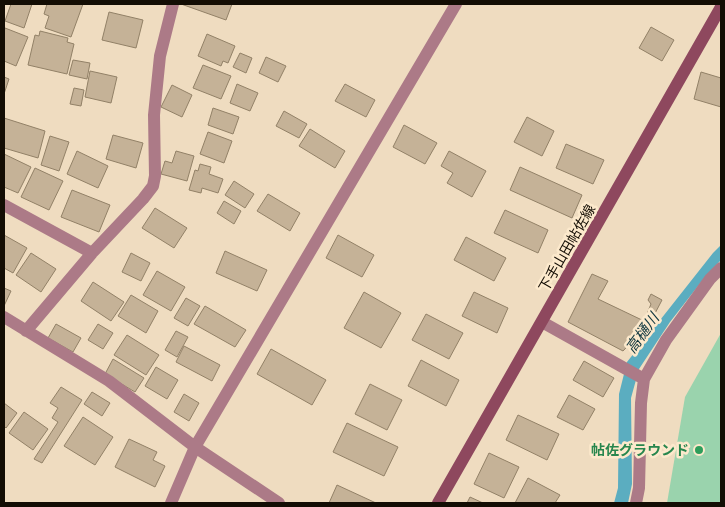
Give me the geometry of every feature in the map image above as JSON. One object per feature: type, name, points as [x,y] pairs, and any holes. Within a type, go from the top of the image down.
[{"type":"main road","name":"下手山田帖佐線","points":[[438,503],[721,7]]},
{"type":"street","points":[[26,331],[92,253],[153,186],[155,176],[154,115],[160,56],[173,4]]},
{"type":"street","points":[[171,503],[195,447],[456,4]]},
{"type":"street","points":[[4,205],[92,253]]},
{"type":"street","points":[[636,503],[639,488],[641,376],[710,279],[721,268]]},
{"type":"street","points":[[4,317],[109,381],[195,447],[278,503]]},
{"type":"street","points":[[542,322],[641,376]]},
{"type":"green space","name":"帖佐グラウンド","points":[[721,333],[721,503],[667,503],[685,397]]},
{"type":"water","name":"高樋川","points":[[721,245],[721,260],[705,277],[670,322],[639,369],[631,398],[632,484],[628,503],[614,503],[618,488],[619,394],[627,362]]},
{"type":"building","points":[[11,4],[32,4],[24,28],[5,21]]},
{"type":"building","points":[[47,4],[83,4],[71,37],[45,28],[49,16],[44,14]]},
{"type":"building","points":[[181,4],[232,4],[226,20]]},
{"type":"building","points":[[109,12],[143,20],[136,48],[102,40]]},
{"type":"building","points":[[651,27],[674,40],[662,61],[639,48]]},
{"type":"building","points":[[5,28],[28,37],[16,66],[4,61]]},
{"type":"building","points":[[40,31],[68,38],[67,42],[74,44],[67,74],[28,65],[35,35],[39,36]]},
{"type":"building","points":[[207,34],[235,46],[228,63],[223,61],[221,66],[198,56]]},
{"type":"building","points":[[240,53],[252,58],[246,73],[233,67]]},
{"type":"building","points":[[266,57],[286,66],[278,82],[259,73]]},
{"type":"building","points":[[73,60],[90,63],[87,79],[69,75]]},
{"type":"building","points":[[203,65],[231,76],[221,99],[193,88]]},
{"type":"building","points":[[90,71],[117,77],[111,103],[85,97]]},
{"type":"building","points":[[701,72],[721,78],[721,107],[694,99]]},
{"type":"building","points":[[4,77],[9,79],[4,94]]},
{"type":"building","points":[[237,84],[258,93],[250,111],[230,103]]},
{"type":"building","points":[[345,84],[375,100],[366,117],[335,101]]},
{"type":"building","points":[[172,85],[192,95],[182,117],[161,107]]},
{"type":"building","points":[[74,88],[84,90],[81,106],[70,104]]},
{"type":"building","points":[[213,108],[239,117],[233,134],[208,125]]},
{"type":"building","points":[[284,111],[307,124],[299,138],[276,126]]},
{"type":"building","points":[[527,117],[554,131],[542,156],[514,142]]},
{"type":"building","points":[[4,118],[45,131],[38,158],[4,148]]},
{"type":"building","points":[[404,125],[437,143],[425,164],[393,147]]},
{"type":"building","points":[[310,129],[345,151],[335,168],[299,146]]},
{"type":"building","points":[[208,132],[232,141],[224,163],[200,154]]},
{"type":"building","points":[[113,135],[143,143],[136,168],[106,159]]},
{"type":"building","points":[[50,136],[69,142],[59,171],[41,165]]},
{"type":"building","points":[[566,144],[604,160],[593,184],[556,168]]},
{"type":"building","points":[[77,151],[108,166],[98,188],[67,174]]},
{"type":"building","points":[[176,151],[194,156],[187,181],[161,174],[165,161],[172,163]]},
{"type":"building","points":[[449,151],[486,171],[472,197],[447,183],[453,173],[441,166]]},
{"type":"building","points":[[4,154],[31,167],[18,193],[4,187]]},
{"type":"building","points":[[200,164],[211,167],[209,174],[223,179],[218,193],[202,188],[201,193],[189,190],[195,170],[198,171]]},
{"type":"building","points":[[520,167],[582,195],[572,218],[510,190]]},
{"type":"building","points":[[35,168],[63,181],[49,210],[21,197]]},
{"type":"building","points":[[234,181],[254,194],[245,208],[225,195]]},
{"type":"building","points":[[72,190],[110,205],[99,232],[61,217]]},
{"type":"building","points":[[268,194],[300,213],[290,231],[257,211]]},
{"type":"building","points":[[224,201],[241,211],[234,224],[217,213]]},
{"type":"building","points":[[155,208],[187,228],[174,248],[142,228]]},
{"type":"building","points":[[505,210],[548,230],[538,253],[494,233]]},
{"type":"building","points":[[4,235],[27,248],[13,273],[4,268]]},
{"type":"building","points":[[338,235],[374,255],[362,277],[326,258]]},
{"type":"building","points":[[466,237],[506,258],[494,281],[454,260]]},
{"type":"building","points":[[225,251],[267,270],[257,291],[216,273]]},
{"type":"building","points":[[31,253],[56,269],[41,292],[16,275]]},
{"type":"building","points":[[131,253],[150,263],[141,281],[122,272]]},
{"type":"building","points":[[157,271],[185,287],[171,311],[143,295]]},
{"type":"building","points":[[592,274],[608,281],[598,299],[644,321],[651,304],[648,300],[651,294],[662,300],[651,321],[623,351],[568,322]]},
{"type":"building","points":[[93,282],[124,302],[111,321],[81,301]]},
{"type":"building","points":[[4,288],[11,291],[4,306]]},
{"type":"building","points":[[364,292],[401,313],[381,348],[344,328]]},
{"type":"building","points":[[474,292],[508,308],[497,333],[462,316]]},
{"type":"building","points":[[131,295],[158,311],[146,333],[118,316]]},
{"type":"building","points":[[186,298],[200,306],[188,326],[174,318]]},
{"type":"building","points":[[205,306],[246,330],[235,347],[194,324]]},
{"type":"building","points":[[426,314],[463,333],[449,359],[412,340]]},
{"type":"building","points":[[56,324],[81,338],[73,352],[48,338]]},
{"type":"building","points":[[98,324],[113,333],[103,349],[88,340]]},
{"type":"building","points":[[176,331],[188,337],[177,357],[165,350]]},
{"type":"building","points":[[127,335],[159,355],[146,375],[114,355]]},
{"type":"building","points":[[184,346],[220,365],[212,381],[176,362]]},
{"type":"building","points":[[271,349],[326,380],[312,405],[257,374]]},
{"type":"building","points":[[113,359],[144,378],[135,392],[105,374]]},
{"type":"building","points":[[421,360],[459,380],[446,406],[408,386]]},
{"type":"building","points":[[584,361],[614,378],[603,397],[573,380]]},
{"type":"building","points":[[156,367],[178,380],[167,399],[145,386]]},
{"type":"building","points":[[370,384],[402,400],[387,430],[355,414]]},
{"type":"building","points":[[61,387],[82,400],[42,463],[34,459],[58,422],[52,418],[58,408],[50,403]]},
{"type":"building","points":[[92,392],[110,403],[102,416],[84,404]]},
{"type":"building","points":[[184,394],[199,403],[189,421],[174,412]]},
{"type":"building","points":[[569,395],[595,409],[583,430],[557,417]]},
{"type":"building","points":[[4,403],[17,413],[6,428],[4,426]]},
{"type":"building","points":[[24,412],[48,429],[33,450],[9,433]]},
{"type":"building","points":[[518,415],[559,434],[547,460],[506,440]]},
{"type":"building","points":[[83,417],[113,437],[95,465],[64,446]]},
{"type":"building","points":[[347,423],[398,447],[384,476],[333,452]]},
{"type":"building","points":[[129,439],[157,452],[153,460],[165,466],[155,487],[115,467]]},
{"type":"building","points":[[489,453],[519,467],[504,498],[474,484]]},
{"type":"building","points":[[528,478],[560,495],[555,503],[515,503]]},
{"type":"building","points":[[337,485],[376,503],[329,503]]},
{"type":"building","points":[[470,497],[483,503],[467,503]]},
{"type":"place","name":"帖佐グラウンド","points":[[699,450]]}]
